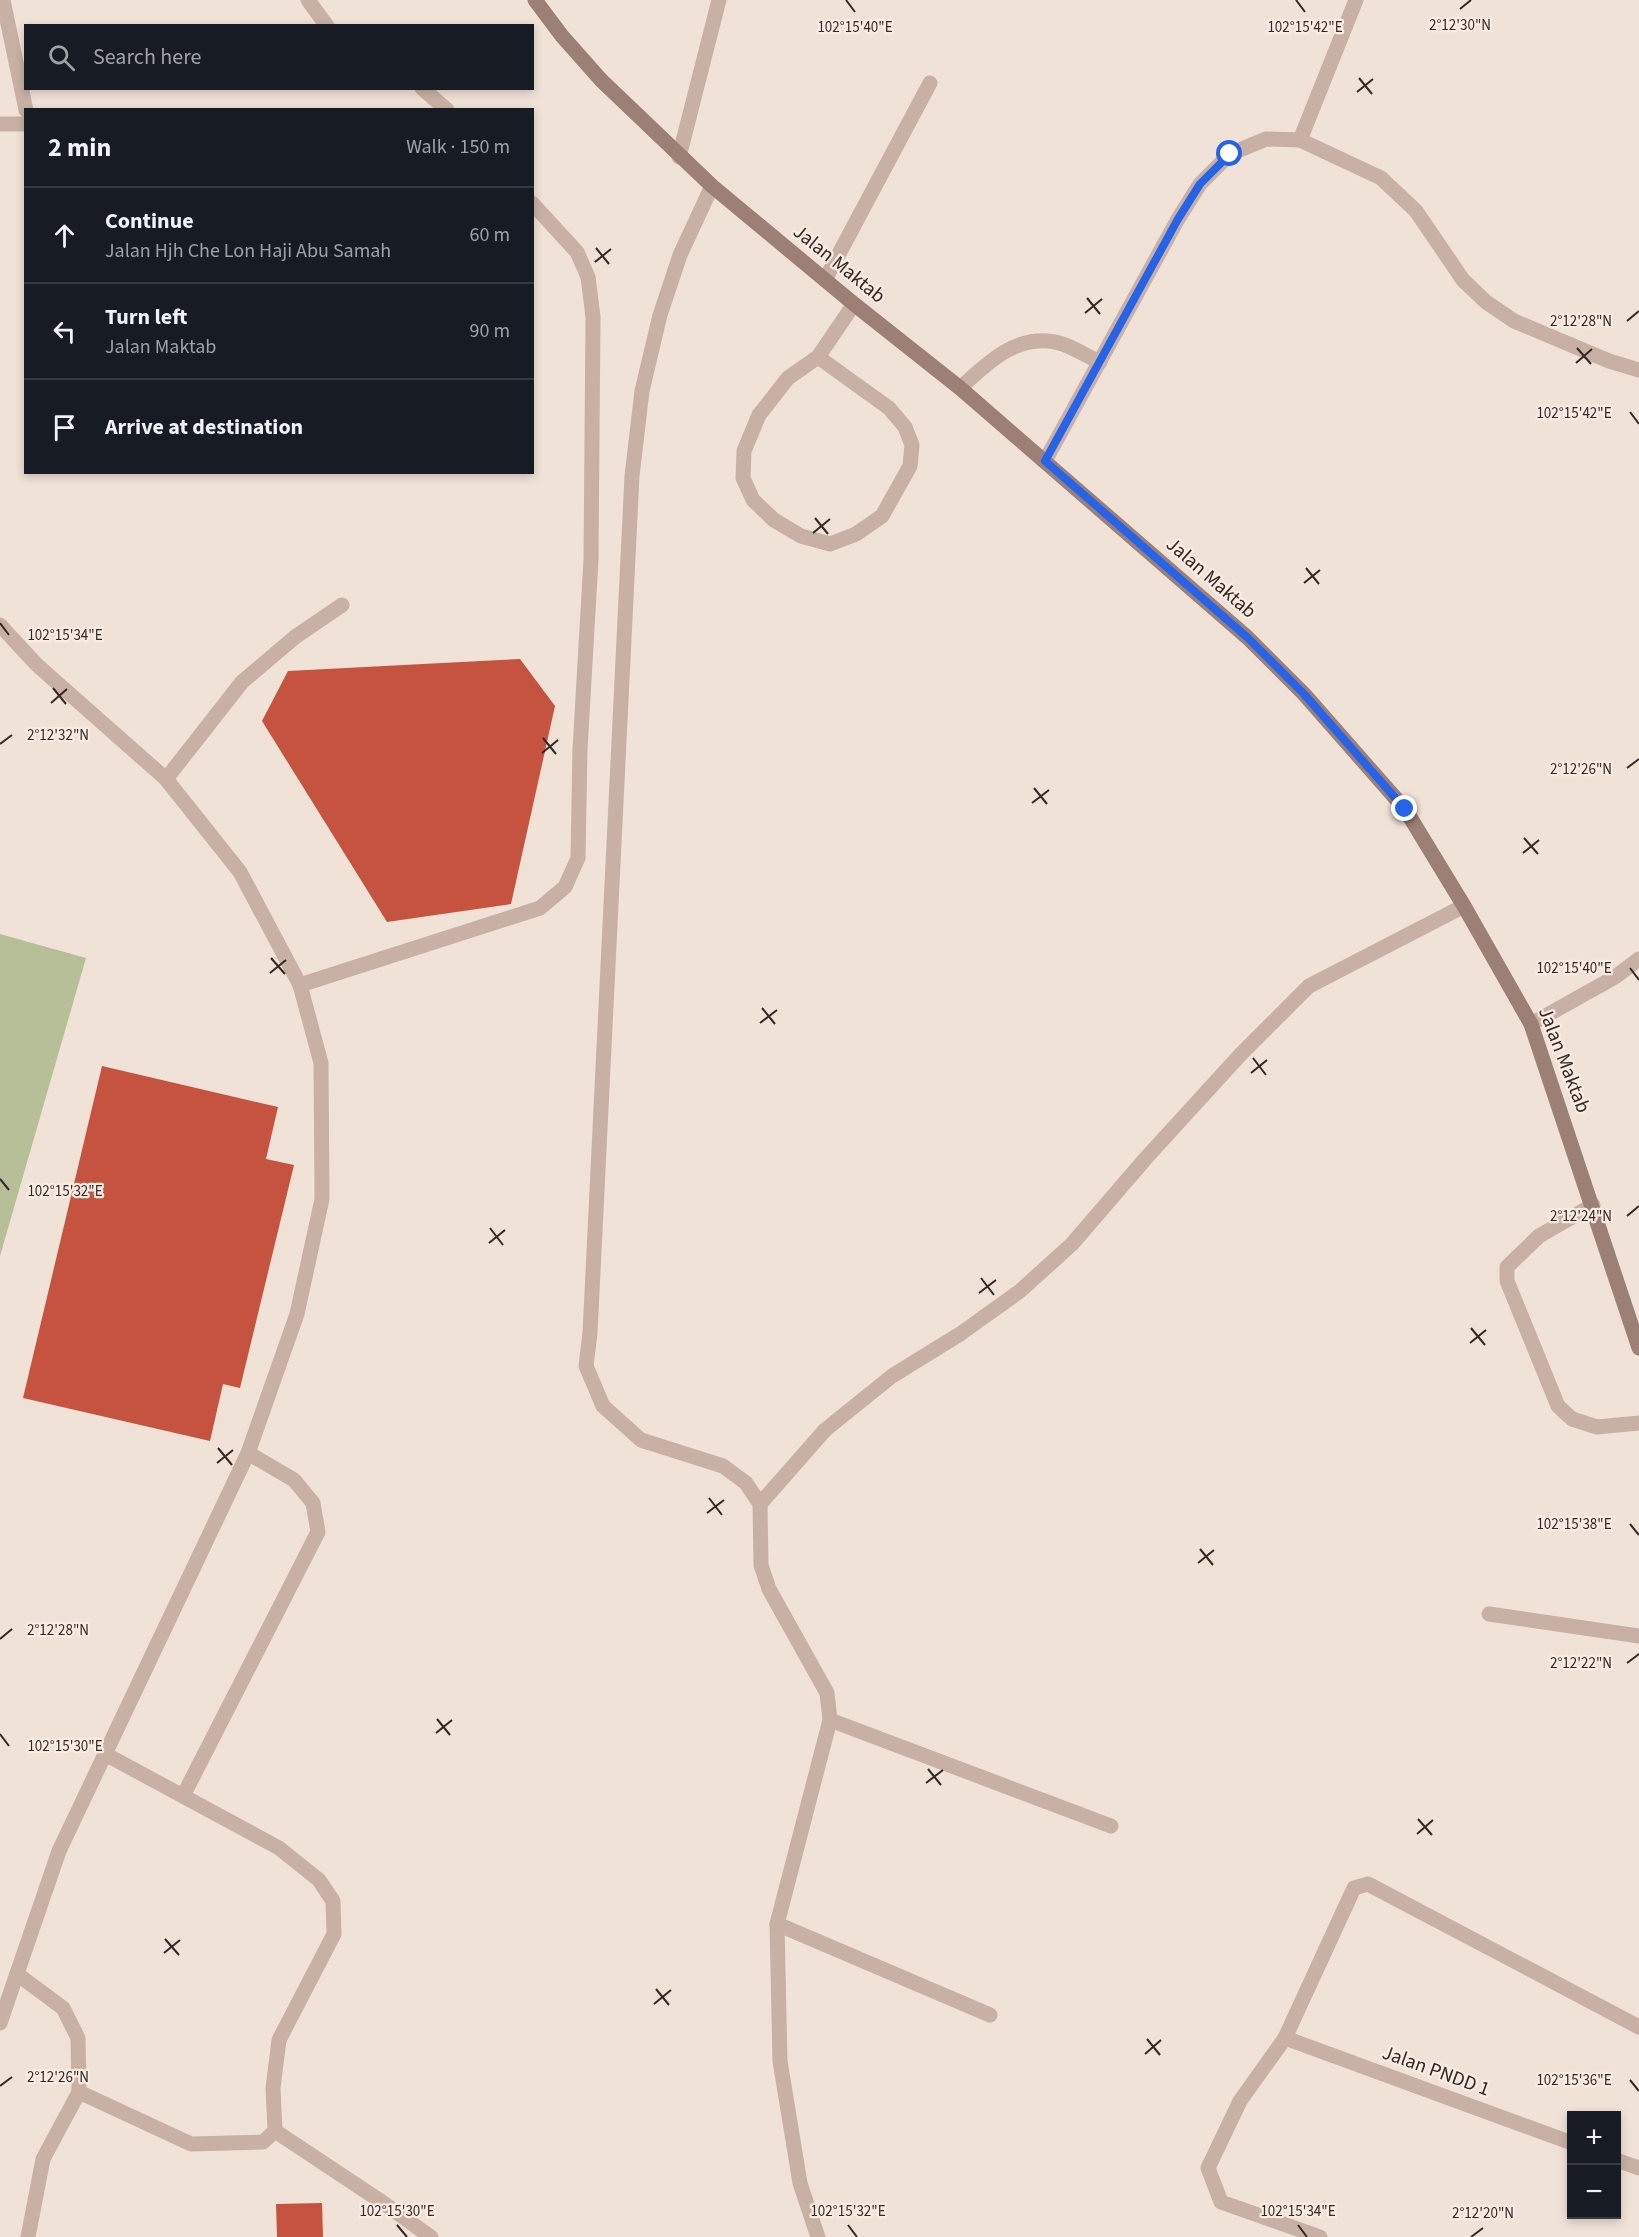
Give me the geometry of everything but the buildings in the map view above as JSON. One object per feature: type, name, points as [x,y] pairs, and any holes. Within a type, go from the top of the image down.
[{"type":"main road","name":"Jalan Maktab","points":[[535,0],[562,36],[601,80],[679,157],[854,304],[960,388],[1248,638],[1304,694],[1405,809],[1532,1024],[1639,1348]]},
{"type":"street","points":[[3,0],[26,108]]},
{"type":"street","points":[[308,0],[326,24]]},
{"type":"street","points":[[679,157],[719,0]]},
{"type":"street","points":[[1300,140],[1356,0]]},
{"type":"street","points":[[825,280],[930,83]]},
{"type":"street","points":[[424,90],[445,108]]},
{"type":"street","points":[[0,124],[24,124]]},
{"type":"street","points":[[1045,461],[1178,219],[1200,184],[1230,154],[1266,139],[1300,140],[1380,178],[1416,212],[1463,280],[1486,302],[1514,321],[1609,361],[1639,370]]},
{"type":"street","points":[[712,186],[680,255],[660,315],[642,391],[632,476],[590,1333],[586,1366],[603,1406],[642,1440],[723,1466],[746,1483],[760,1504],[761,1565],[769,1589],[827,1693],[830,1720],[777,1924],[780,2061],[800,2182],[819,2237]]},
{"type":"street","points":[[300,985],[540,908],[565,886],[578,858],[580,749],[591,560],[593,317],[588,277],[577,252],[534,205]]},
{"type":"street","points":[[818,357],[889,408],[905,427],[912,445],[910,466],[882,516],[856,534],[830,544],[801,536],[774,520],[753,500],[743,478],[744,451],[759,415],[788,378],[818,357],[854,304]]},
{"type":"street","points":[[960,388],[1000,352],[1028,342],[1049,341],[1060,344],[1100,362]]},
{"type":"street","points":[[166,779],[242,682],[295,637],[342,605]]},
{"type":"street","points":[[0,625],[37,664],[166,779],[240,872],[300,985],[321,1063],[322,1199],[297,1314],[248,1454],[60,1851],[0,2023]]},
{"type":"street","points":[[760,1504],[825,1430],[892,1376],[960,1334],[1020,1291],[1071,1244],[1241,1054],[1309,986],[1464,906]]},
{"type":"street","points":[[1532,1024],[1615,977],[1639,959]]},
{"type":"street","points":[[1593,1205],[1539,1236],[1507,1268],[1507,1281],[1558,1406],[1572,1419],[1597,1427],[1639,1423]]},
{"type":"street","points":[[183,1796],[318,1532],[313,1503],[294,1480],[248,1454]]},
{"type":"street","points":[[1489,1614],[1639,1636]]},
{"type":"street","points":[[830,1720],[1111,1826]]},
{"type":"street","points":[[105,1754],[279,1848],[319,1880],[333,1901],[334,1934],[279,2040],[273,2088],[275,2131]]},
{"type":"street","points":[[1320,2237],[1221,2202],[1208,2168],[1240,2101],[1285,2038],[1354,1888],[1368,1884],[1639,2027]]},
{"type":"street","points":[[777,1924],[990,2015]]},
{"type":"street","points":[[17,1974],[63,2008],[78,2038],[80,2092],[43,2159],[28,2237]]},
{"type":"street","name":"Jalan PNDD 1","points":[[1285,2038],[1567,2141]]},
{"type":"street","points":[[80,2092],[191,2144],[263,2142],[275,2131]]},
{"type":"street","points":[[275,2131],[431,2237]]},
{"type":"street","points":[[1621,2161],[1639,2168]]},
{"type":"green space","points":[[0,934],[86,958],[0,1256]]},
{"type":"route","points":[[1230,154],[1200,184],[1178,219],[1045,461],[1248,638],[1304,694],[1405,809]]}]
